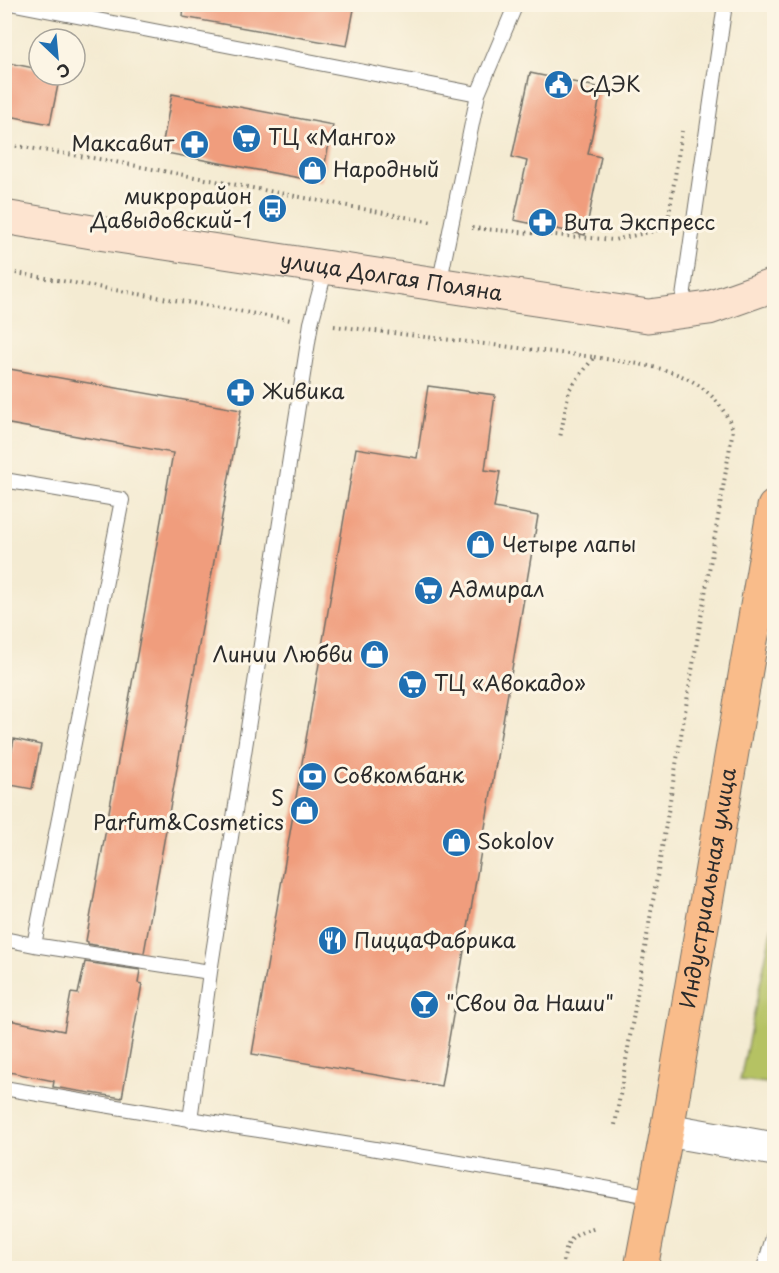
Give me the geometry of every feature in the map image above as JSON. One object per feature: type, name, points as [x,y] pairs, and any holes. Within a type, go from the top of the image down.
[{"type":"highway","name":"Индустриальная улица","points":[[640,1269],[667,1130],[774,507]]},
{"type":"main road","name":"улица Долгая Поляна","points":[[4,217],[648,316],[709,308],[774,285]]},
{"type":"street","points":[[667,1130],[774,1149]]},
{"type":"lane","points":[[15,4],[478,94]]},
{"type":"lane","points":[[440,285],[478,94],[516,4]]},
{"type":"lane","points":[[681,312],[724,5]]},
{"type":"lane","points":[[190,1120],[210,972],[311,323],[326,268]]},
{"type":"lane","points":[[4,480],[122,500],[34,945]]},
{"type":"lane","points":[[4,939],[210,972]]},
{"type":"lane","points":[[4,1088],[190,1120],[480,1164],[654,1197]]},
{"type":"lane","points":[[764,1269],[774,1234]]},
{"type":"path","points":[[4,144],[116,162],[452,226],[614,240],[667,228],[682,126]]},
{"type":"path","points":[[594,357],[670,370],[697,382],[726,412],[734,429],[615,1125]]},
{"type":"path","points":[[562,1269],[566,1245],[579,1233],[596,1227]]},
{"type":"green space","points":[[772,927],[774,928],[774,1084],[740,1080]]},
{"type":"building","points":[[184,4],[355,4],[347,46],[183,17]]},
{"type":"building","points":[[4,62],[27,67],[27,87],[58,87],[50,124],[4,115]]},
{"type":"building","points":[[530,73],[602,88],[588,154],[601,157],[585,235],[514,220],[527,161],[512,157]]},
{"type":"building","name":"ТЦ «Манго»","points":[[172,94],[333,125],[321,182],[161,152]]},
{"type":"building","points":[[4,368],[241,410],[144,953],[88,944],[86,941],[173,453],[4,423]]},
{"type":"building","name":"ТЦ «Авокадо»","points":[[428,386],[495,395],[485,470],[500,472],[494,508],[538,516],[441,1086],[252,1054],[356,448],[417,458]]},
{"type":"building","points":[[14,739],[41,745],[32,789],[5,784]]},
{"type":"building","points":[[85,962],[140,970],[138,983],[142,984],[122,1098],[53,1087],[54,1081],[4,1071],[4,1019],[64,1031],[71,993],[78,994]]},
{"type":"place","name":"СДЭК","points":[[558,85]]},
{"type":"place","name":"ТЦ «Манго»","points":[[247,138]]},
{"type":"place","name":"Максавит","points":[[195,144]]},
{"type":"place","name":"Народный","points":[[312,170]]},
{"type":"place","name":"микрорайон Давыдовский-1","points":[[273,209]]},
{"type":"place","name":"Вита Экспресс","points":[[542,223]]},
{"type":"place","name":"Живика","points":[[241,392]]},
{"type":"place","name":"Четыре лапы","points":[[481,545]]},
{"type":"place","name":"Адмирал","points":[[428,590]]},
{"type":"place","name":"Линии Любви","points":[[374,655]]},
{"type":"place","name":"ТЦ «Авокадо»","points":[[413,684]]},
{"type":"place","name":"Совкомбанк","points":[[312,776]]},
{"type":"place","name":"S Parfum&Cosmetics","points":[[305,811]]},
{"type":"place","name":"Sokolov","points":[[456,842]]},
{"type":"place","name":"ПиццаФабрика","points":[[333,941]]},
{"type":"place","name":"\"Свои да Наши\"","points":[[425,1004]]}]
